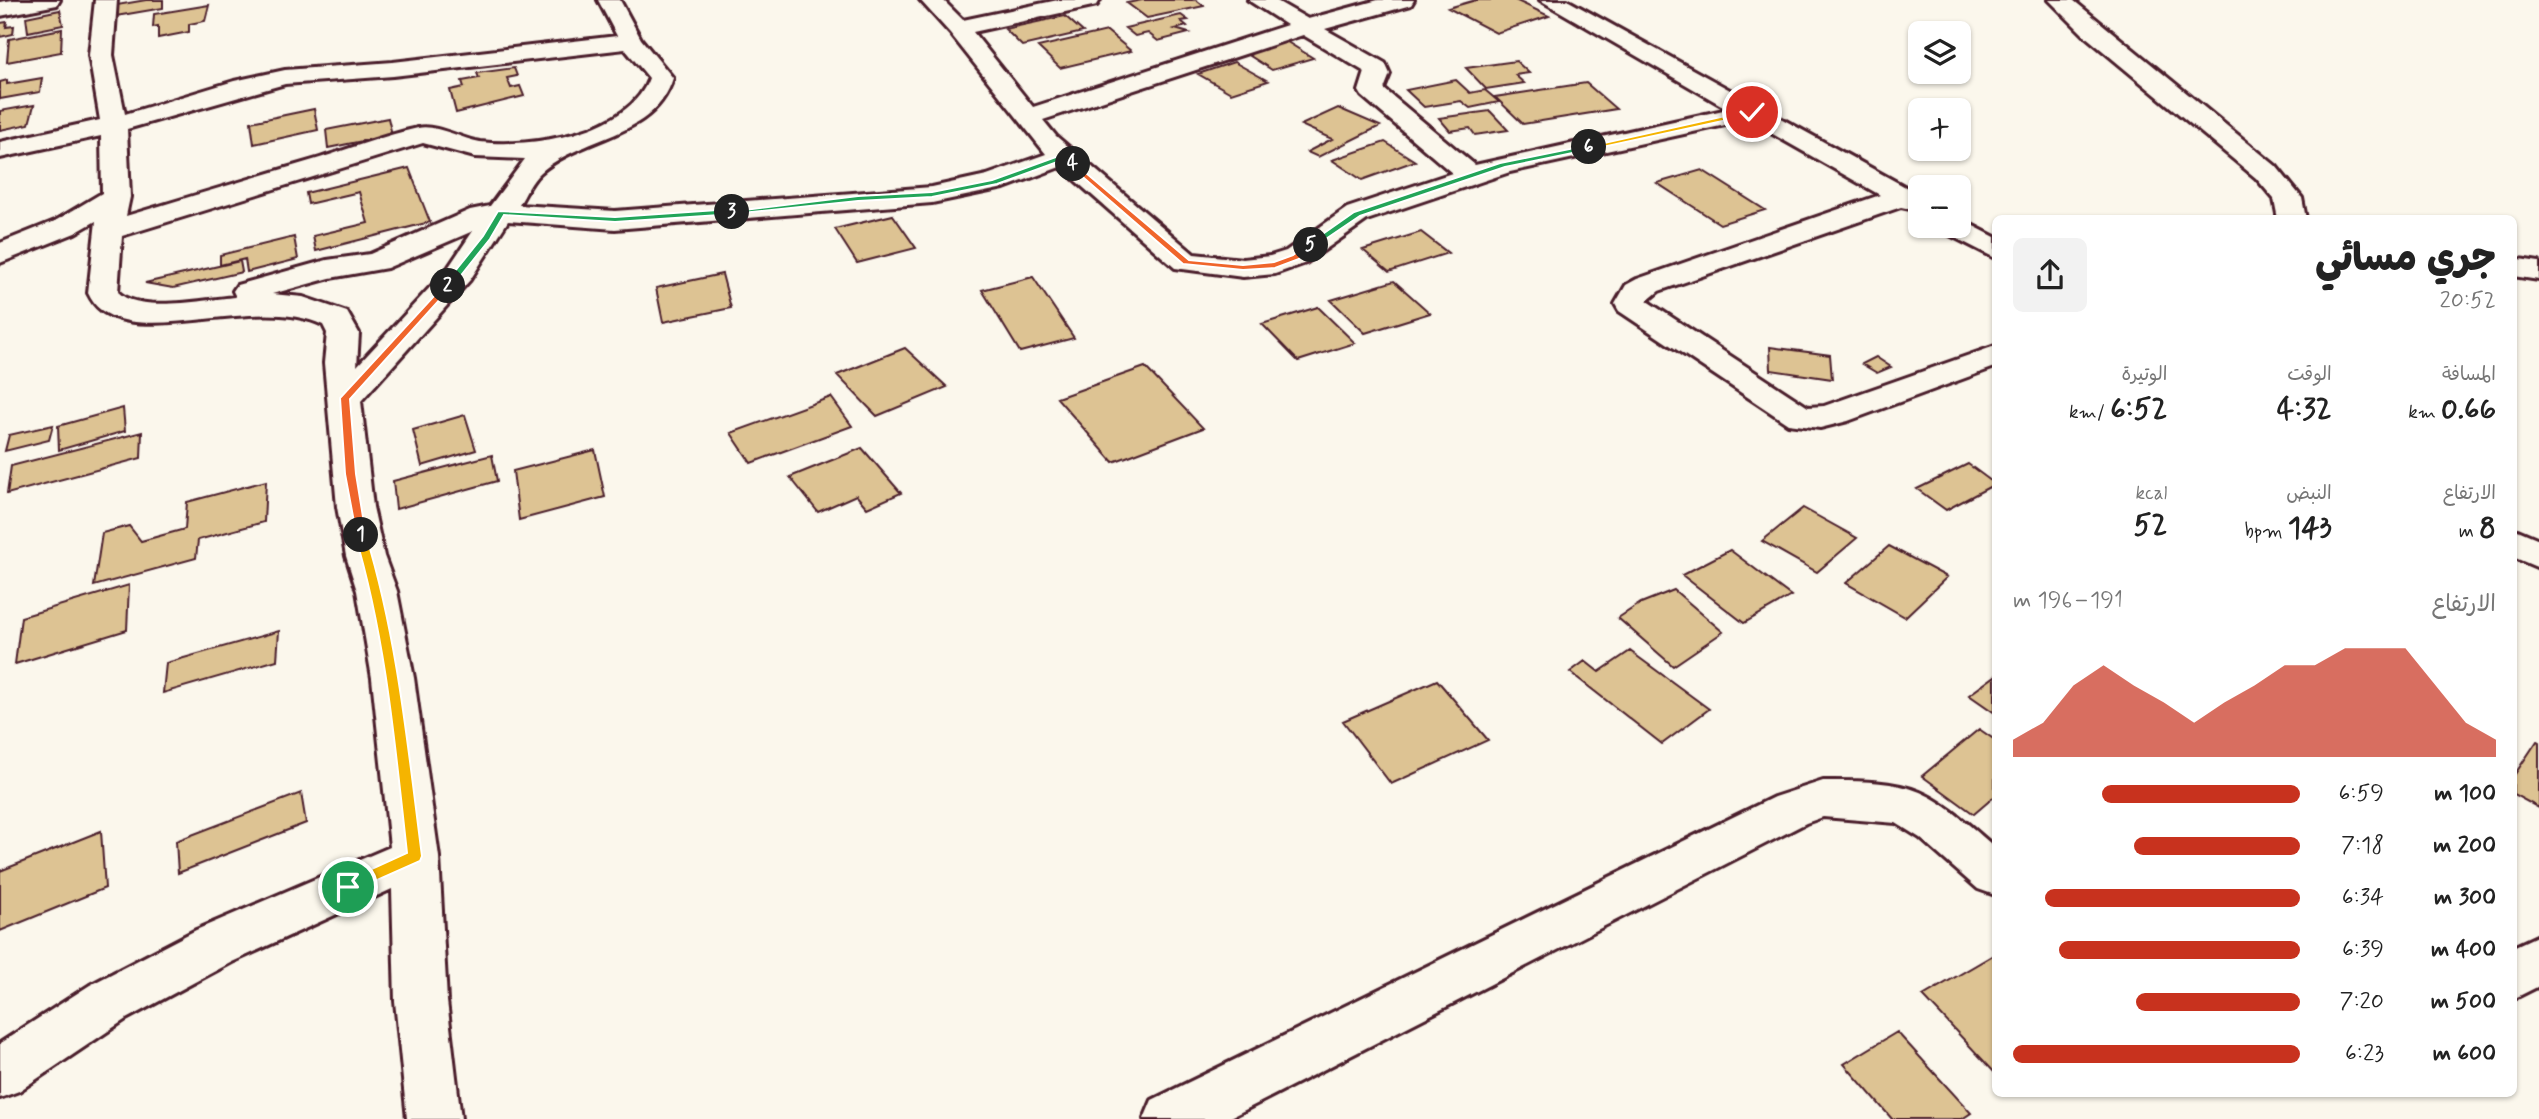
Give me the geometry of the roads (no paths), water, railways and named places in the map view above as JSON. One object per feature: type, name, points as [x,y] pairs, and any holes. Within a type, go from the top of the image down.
[{"type":"street","points":[[0,9],[49,0]]},
{"type":"street","points":[[107,0],[101,55],[114,125],[116,197],[108,231],[103,293],[113,305],[137,310],[178,311],[290,303],[316,309],[337,319],[343,333],[340,363],[355,507],[365,556],[377,591],[393,678],[415,856],[421,1002],[434,1119]]},
{"type":"street","points":[[345,398],[459,274],[529,169],[565,146],[643,109],[656,93],[661,78],[631,41],[609,0]]},
{"type":"street","points":[[931,0],[958,28],[1047,142],[1186,262],[1243,268],[1275,265],[1296,257],[1357,214],[1503,165],[1752,112]]},
{"type":"street","points":[[958,28],[1089,0]]},
{"type":"street","points":[[1259,0],[1376,68],[1378,74],[1372,82],[1371,91],[1470,176]]},
{"type":"street","points":[[1028,117],[1305,27],[1403,0]]},
{"type":"street","points":[[1551,0],[1908,200]]},
{"type":"street","points":[[2060,0],[2104,41],[2266,172],[2288,198],[2291,215]]},
{"type":"street","points":[[0,149],[114,125],[243,86],[285,77],[393,69],[631,41]]},
{"type":"street","points":[[108,231],[422,135],[475,149],[511,153],[565,146]]},
{"type":"street","points":[[178,311],[327,269],[376,262],[445,234],[480,216],[501,212],[615,220],[932,195],[994,182],[1064,157]]},
{"type":"street","points":[[0,254],[65,227],[116,197]]},
{"type":"street","points":[[1908,203],[1648,285],[1637,292],[1630,304],[1800,417],[1820,418],[1836,414],[1992,357]]},
{"type":"street","points":[[1971,236],[1992,247]]},
{"type":"street","points":[[2517,268],[2539,271]]},
{"type":"street","points":[[2517,543],[2539,555]]},
{"type":"street","points":[[1205,1111],[1790,810],[1823,799],[1863,800],[1906,806],[1936,825],[1992,872]]},
{"type":"street","points":[[0,1073],[119,996],[214,946],[415,856]]},
{"type":"street","points":[[2517,973],[2539,957]]}]
